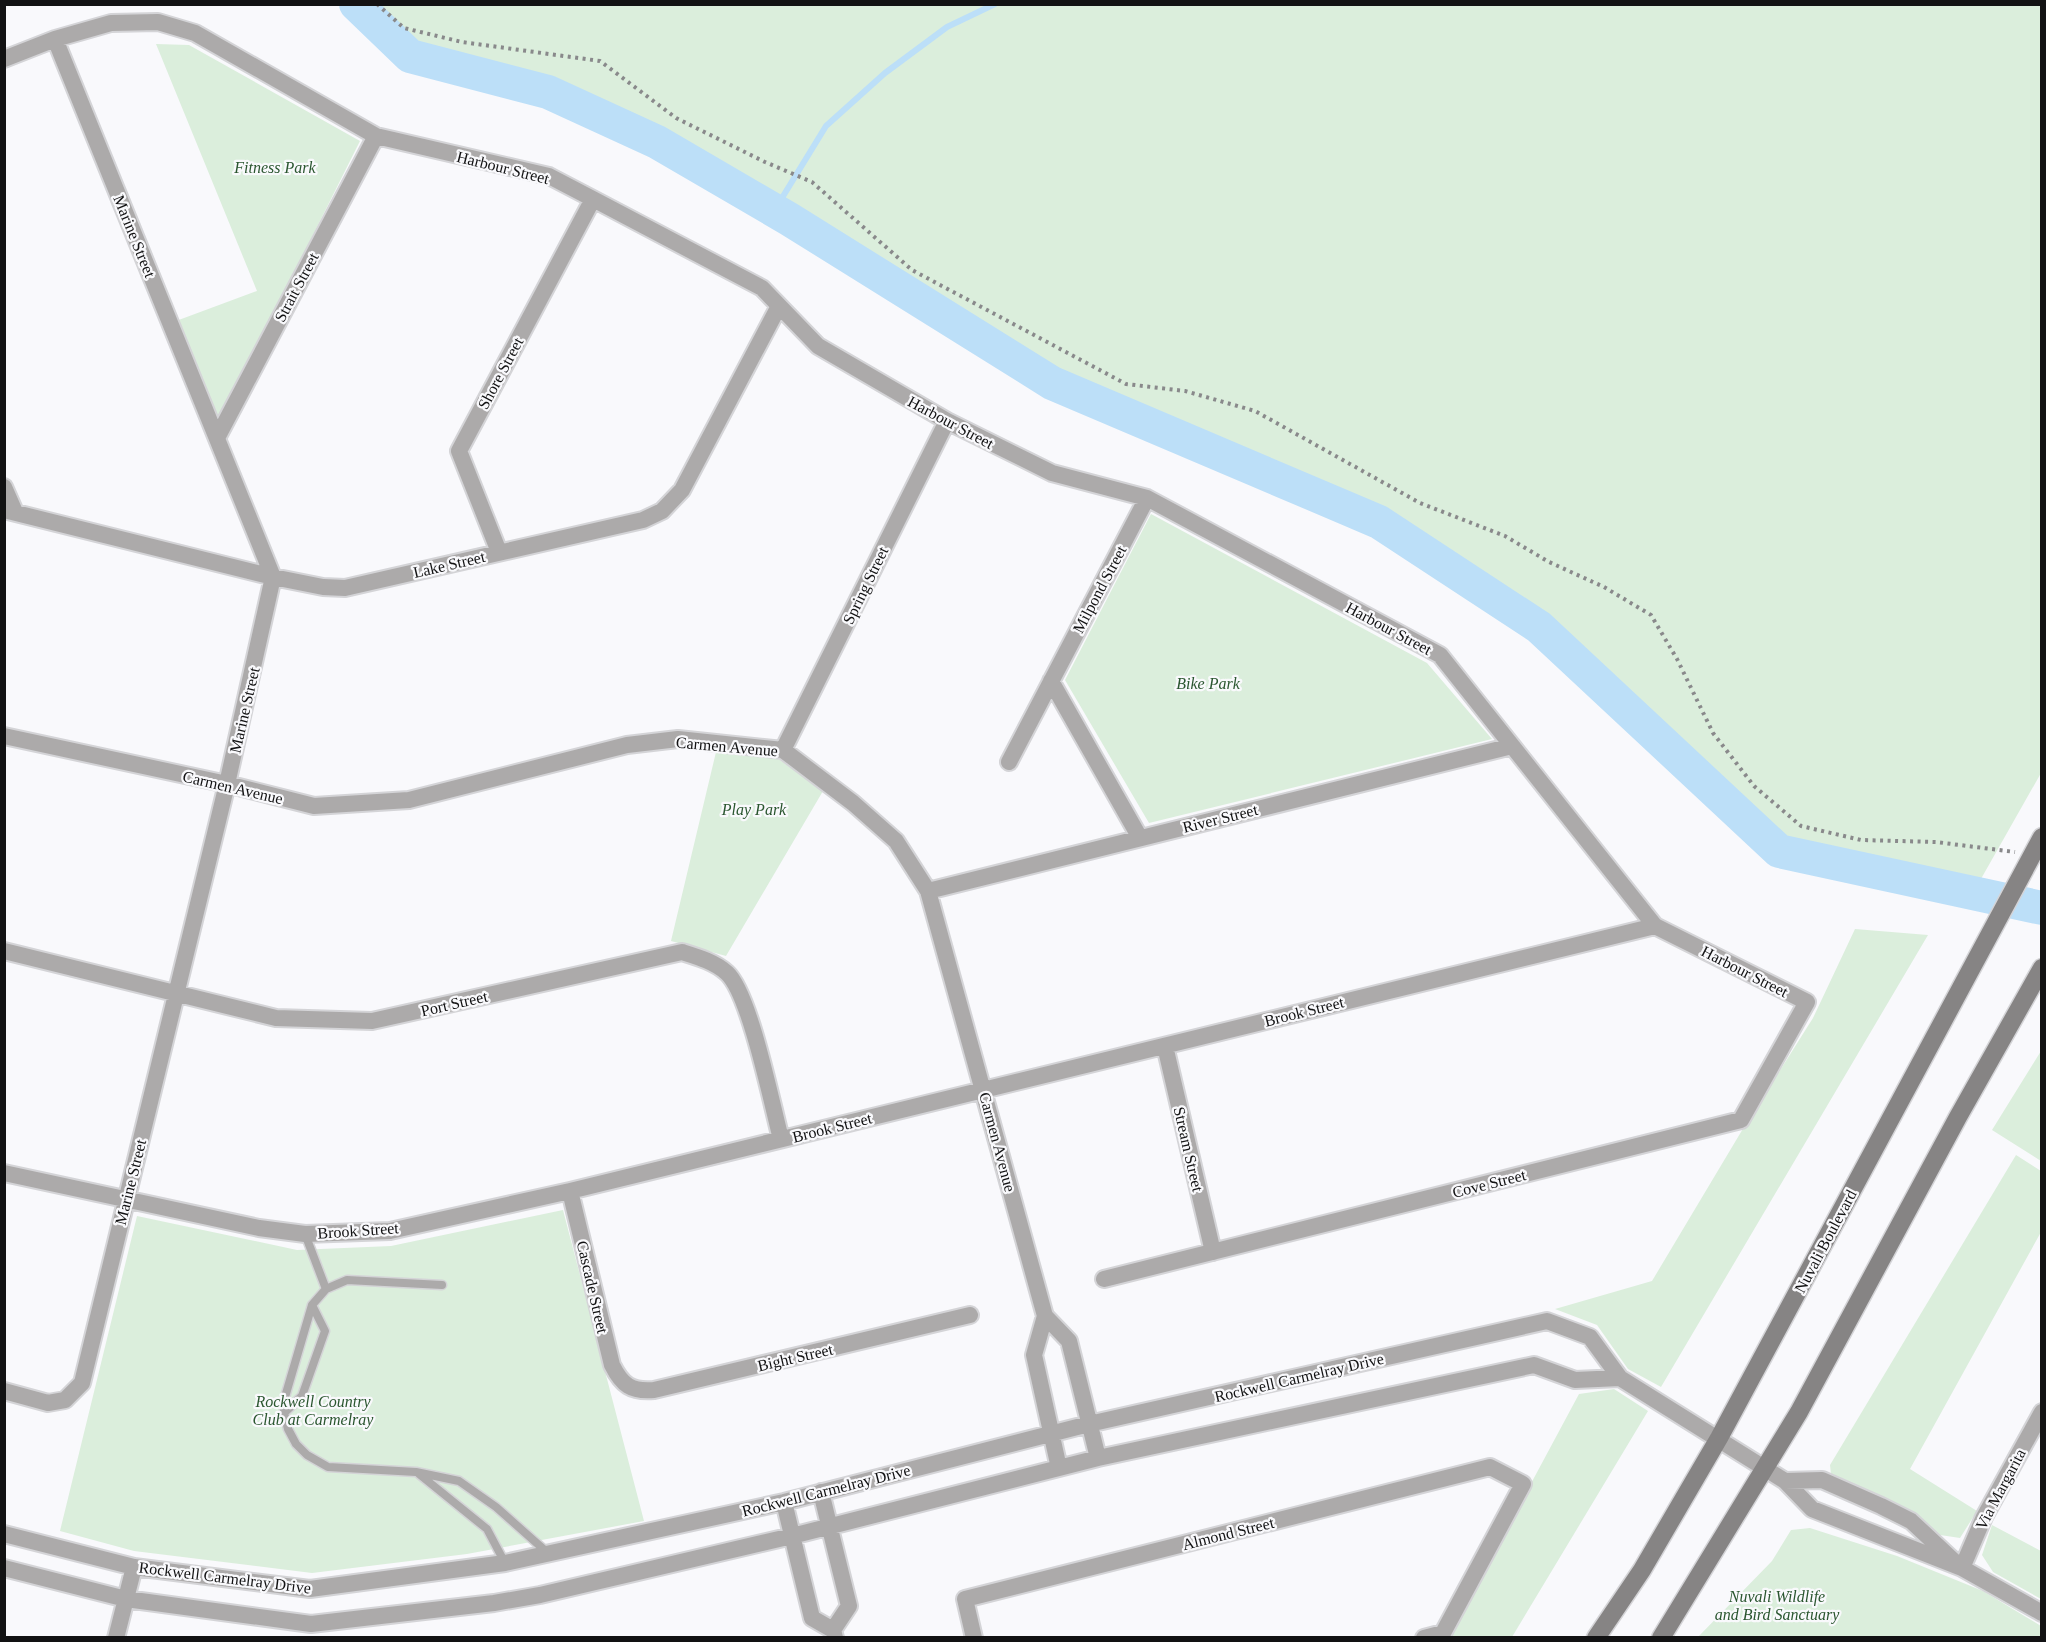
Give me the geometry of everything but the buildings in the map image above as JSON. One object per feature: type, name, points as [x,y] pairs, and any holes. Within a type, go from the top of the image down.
[{"type":"street","name":"Harbour Street","points":[[4,59],[55,39],[111,23],[158,22],[195,33],[376,136],[549,176],[593,199],[762,288],[818,346],[947,421],[1052,473],[1147,498],[1440,655],[1654,926],[1806,1002]]},
{"type":"street","name":"Marine Street","points":[[4,1392],[48,1403],[65,1400],[82,1383],[227,784],[273,577],[55,39]]},
{"type":"street","name":"Strait Street","points":[[217,438],[376,136]]},
{"type":"street","name":"Shore Street","points":[[499,552],[459,451],[593,199]]},
{"type":"street","name":"Lake Street","points":[[10,511],[273,577],[323,587],[345,588],[643,520],[662,511],[682,490],[779,306]]},
{"type":"street","name":"Spring Street","points":[[783,750],[947,421]]},
{"type":"street","points":[[4,487],[10,511]]},
{"type":"street","name":"Milpond Street","points":[[1009,762],[1147,498]]},
{"type":"street","points":[[1052,681],[1140,838]]},
{"type":"street","name":"Carmen Avenue","points":[[4,736],[227,784],[314,806],[409,800],[627,745],[678,739],[783,750],[853,803],[896,841],[928,891],[1045,1317],[1069,1341],[1098,1458]]},
{"type":"street","name":"River Street","points":[[928,891],[1512,746]]},
{"type":"street","name":"Nuvali Boulevard","points":[[1596,1638],[1642,1570],[1719,1438],[2042,837]]},
{"type":"street","name":"Brook Street","points":[[4,1173],[259,1228],[305,1234],[390,1231],[570,1191],[1654,926]]},
{"type":"street","name":"Port Street","points":[[4,951],[276,1018],[372,1021],[682,952],[706,959],[729,974],[744,1000],[781,1139]]},
{"type":"street","points":[[1661,1638],[1799,1412],[1958,1117],[2042,968]]},
{"type":"street","name":"Cove Street","points":[[1104,1279],[1741,1120],[1806,1002]]},
{"type":"street","name":"Stream Street","points":[[1165,1046],[1213,1252]]},
{"type":"street","name":"Cascade Street","points":[[570,1191],[612,1365],[621,1382]]},
{"type":"street","name":"Bight Street","points":[[621,1382],[637,1391],[654,1390],[970,1316]]},
{"type":"street","points":[[1045,1317],[1034,1355],[1059,1468]]},
{"type":"street","name":"Rockwell Carmelray Drive","points":[[4,1534],[134,1568],[310,1589],[505,1563],[550,1556],[784,1502],[1089,1424],[1547,1321],[1590,1337],[1620,1378],[1785,1481]]},
{"type":"street","name":"Rockwell Carmelray Drive","points":[[4,1568],[126,1599],[311,1624],[540,1595],[792,1536],[1098,1458],[1534,1365],[1575,1380],[1620,1378]]},
{"type":"street","name":"Via Margarita","points":[[1962,1568],[1984,1517],[2042,1412]]},
{"type":"street","name":"Almond Street","points":[[975,1638],[965,1599],[1490,1467],[1523,1484],[1443,1633],[1424,1638]]},
{"type":"street","points":[[1785,1481],[1822,1480],[1911,1521],[1962,1568]]},
{"type":"street","points":[[1785,1481],[1812,1509],[1962,1568],[2042,1613]]},
{"type":"street","points":[[784,1502],[812,1618],[834,1634],[849,1606],[821,1492]]},
{"type":"street","points":[[116,1638],[134,1568]]},
{"type":"lane","points":[[305,1234],[326,1289]]},
{"type":"lane","points":[[442,1285],[347,1280],[326,1289],[312,1305],[285,1397],[284,1413],[296,1443],[316,1462],[328,1467],[416,1472],[459,1481],[496,1508],[550,1556]]},
{"type":"lane","points":[[284,1413],[302,1396],[325,1330],[312,1305]]},
{"type":"lane","points":[[416,1472],[487,1529],[505,1563]]},
{"type":"path","points":[[377,4],[404,28],[462,42],[600,61],[676,118],[765,162],[812,182],[912,270],[1126,384],[1185,392],[1255,411],[1420,503],[1505,536],[1549,562],[1604,586],[1651,615],[1677,659],[1713,733],[1754,786],[1801,826],[1861,840],[1936,842],[2028,861]]},
{"type":"green space","points":[[356,5],[2041,5],[2041,773],[1973,893],[1779,851],[1539,627],[1379,522],[1052,383],[774,211],[657,142],[548,92],[410,56]]},
{"type":"green space","name":"Fitness Park","points":[[156,44],[189,45],[360,141],[218,425],[176,321],[257,291]]},
{"type":"green space","name":"Bike Park","points":[[1151,514],[1427,663],[1492,739],[1149,823],[1065,680]]},
{"type":"green space","name":"Play Park","points":[[716,752],[777,758],[823,791],[726,956],[671,941]]},
{"type":"green space","points":[[1855,929],[1928,935],[1661,1387],[1628,1369],[1597,1325],[1555,1309],[1652,1281],[1741,1132],[1813,1018]]},
{"type":"green space","points":[[2041,1051],[2041,1161],[1992,1130]]},
{"type":"green space","points":[[2016,1155],[2041,1171],[2041,1232],[1910,1469],[1977,1511],[1960,1538],[1940,1535],[1883,1499],[1831,1474],[1830,1465]]},
{"type":"green space","name":"Rockwell Country Club at Carmelray","points":[[563,1210],[644,1521],[467,1554],[312,1573],[134,1551],[60,1531],[137,1216],[297,1250],[391,1246]]},
{"type":"green space","points":[[1614,1389],[1648,1411],[1512,1637],[1448,1638],[1579,1394]]},
{"type":"green space","points":[[1992,1525],[2041,1551],[2041,1599],[1993,1572],[1982,1555]]},
{"type":"green space","name":"Nuvali Wildlife and Bird Sanctuary","points":[[1810,1528],[1897,1556],[1983,1591],[2041,1626],[2041,1637],[1698,1637],[1772,1561],[1791,1530]]},
{"type":"waterway","points":[[356,4],[410,56],[548,92],[657,142],[789,219],[1052,383],[1379,522],[1539,627],[1779,851],[2042,908]]},
{"type":"waterway","points":[[774,211],[826,126],[885,73],[947,27],[995,4]]}]
